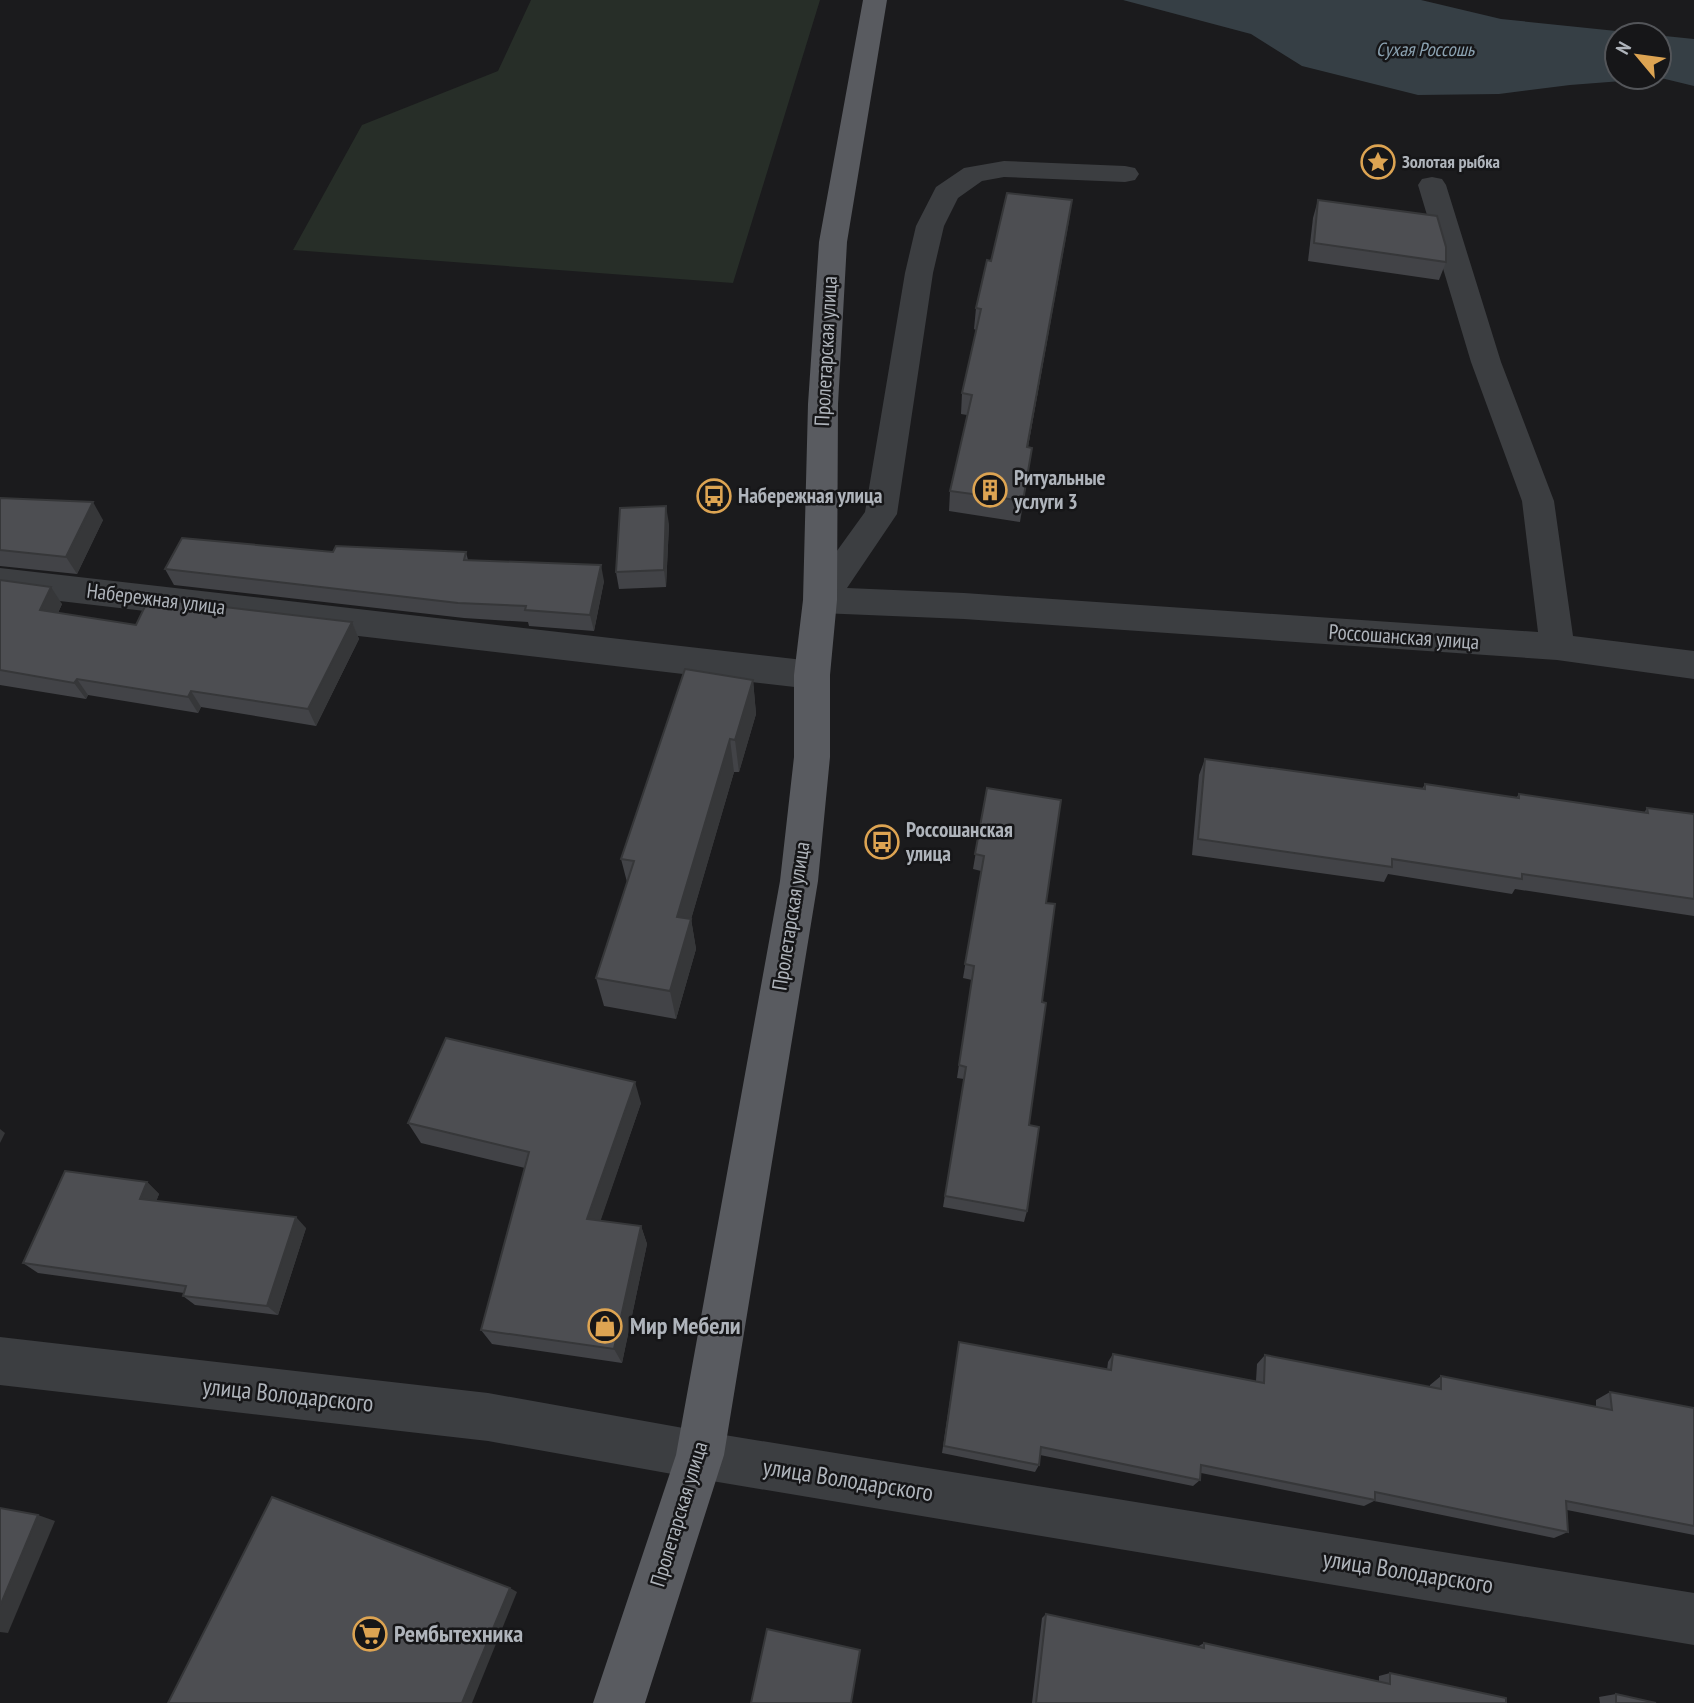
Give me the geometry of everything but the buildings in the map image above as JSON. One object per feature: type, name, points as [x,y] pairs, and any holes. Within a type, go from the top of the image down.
[{"type":"main road","name":"Пролетарская улица","points":[[619,1703],[700,1455],[799,881],[812,757],[812,675],[820,600],[822,404],[833,242],[875,0]]},
{"type":"street","points":[[820,600],[881,514],[919,273],[930,226],[946,193],[974,174],[1004,169],[1125,174]]},
{"type":"street","points":[[1432,186],[1486,362],[1538,501],[1557,647]]},
{"type":"street","name":"Набережная улица","points":[[0,581],[812,675]]},
{"type":"street","name":"Россошанская улица","points":[[820,600],[964,606],[1557,647],[1694,664]]},
{"type":"street","name":"улица Володарского","points":[[0,1361],[488,1417],[700,1455],[1694,1619]]},
{"type":"shaded area","points":[[531,0],[820,0],[733,283],[293,250],[362,125],[498,71]]},
{"type":"water","name":"Сухая Россошь","points":[[1123,0],[1421,0],[1501,19],[1603,30],[1603,82],[1499,94],[1418,95],[1302,66],[1251,34]]},
{"type":"water","name":"Сухая Россошь","points":[[1673,37],[1694,39],[1694,86],[1673,81]]},
{"type":"place","name":"Золотая рыбка","points":[[1378,162]]},
{"type":"place","name":"Ритуальные услуги 3","points":[[990,490]]},
{"type":"place","name":"Набережная улица","points":[[714,496]]},
{"type":"place","name":"Россошанская улица","points":[[882,842]]},
{"type":"place","name":"Мир Мебели","points":[[605,1326]]},
{"type":"place","name":"Рембытехника","points":[[370,1634]]}]
